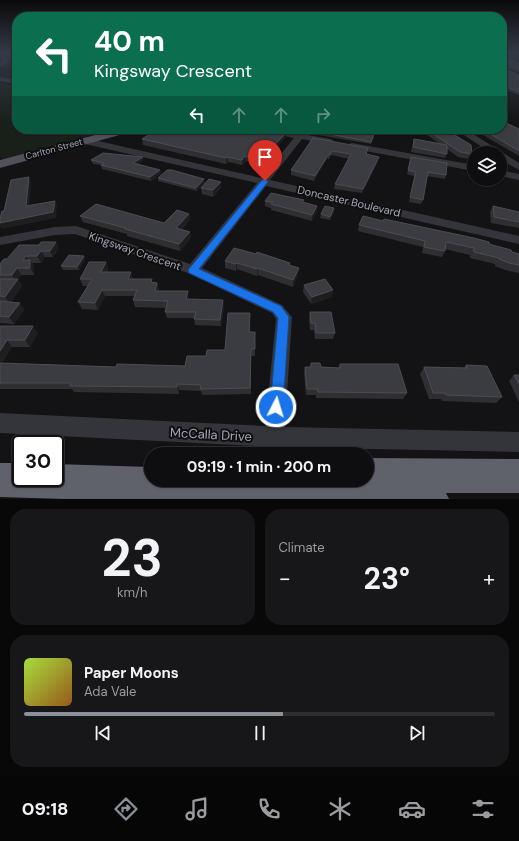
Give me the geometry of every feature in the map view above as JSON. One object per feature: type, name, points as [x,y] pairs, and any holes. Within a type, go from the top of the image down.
[{"type":"highway","points":[[374,475],[519,476]]},
{"type":"highway","points":[[0,480],[144,484]]},
{"type":"highway","points":[[230,487],[269,493],[431,499]]},
{"type":"main road","name":"Carlton Street","points":[[0,164],[111,134]]},
{"type":"street","points":[[0,79],[12,81]]},
{"type":"street","points":[[288,134],[467,167]]},
{"type":"street","points":[[467,134],[486,146]]},
{"type":"street","points":[[193,270],[300,136]]},
{"type":"street","name":"Doncaster Boulevard","points":[[85,141],[519,240]]},
{"type":"street","points":[[507,159],[519,167]]},
{"type":"street","points":[[507,174],[519,176]]},
{"type":"street","name":"Kingsway Crescent","points":[[0,241],[55,231],[76,230],[193,270],[277,309],[284,317],[274,437]]},
{"type":"street","name":"McCalla Drive","points":[[0,423],[274,437],[519,442]]},
{"type":"shaded area","points":[[0,83],[12,85],[12,134],[97,134],[4,159],[0,157]]},
{"type":"building","points":[[507,76],[519,76],[519,92],[510,88],[507,88]]},
{"type":"building","points":[[507,123],[519,129],[519,151],[490,134],[507,134]]},
{"type":"building","points":[[150,134],[285,134],[261,159],[245,156],[242,160],[226,158],[142,139]]},
{"type":"building","points":[[329,134],[374,134],[371,142]]},
{"type":"building","points":[[433,134],[453,134],[471,145],[467,146],[467,153],[460,152]]},
{"type":"building","points":[[313,138],[368,148],[366,154],[379,157],[363,189],[335,184],[351,154],[332,151],[315,176],[291,170]]},
{"type":"building","points":[[414,139],[447,145],[447,154],[413,147]]},
{"type":"building","points":[[103,153],[143,157],[133,163],[160,170],[150,177],[101,165],[104,163],[91,160]]},
{"type":"building","points":[[411,157],[447,163],[446,175],[428,172],[423,200],[410,197],[416,172],[408,170]]},
{"type":"building","points":[[167,170],[204,179],[196,188],[158,178]]},
{"type":"building","points":[[29,177],[26,206],[55,201],[53,212],[0,223],[0,218],[2,211],[4,211],[11,180]]},
{"type":"building","points":[[209,179],[221,182],[213,190],[201,188]]},
{"type":"building","points":[[271,193],[304,200],[302,202],[317,206],[312,215],[271,204],[273,202],[265,201]]},
{"type":"building","points":[[96,204],[164,223],[177,210],[189,214],[176,228],[190,232],[179,244],[80,216]]},
{"type":"building","points":[[325,206],[334,208],[330,217],[321,214]]},
{"type":"building","points":[[493,206],[519,212],[519,222],[494,217]]},
{"type":"building","points":[[363,216],[383,221],[384,219],[489,242],[489,244],[511,250],[512,252],[519,254],[519,265],[474,252],[474,248],[446,242],[445,251],[424,247],[425,241],[359,225]]},
{"type":"building","points":[[41,242],[56,242],[50,251],[41,251],[37,256],[26,256],[23,260],[30,260],[30,268],[17,268],[12,275],[0,275],[0,264],[4,259],[7,259],[19,245],[39,245]]},
{"type":"building","points":[[234,248],[256,254],[257,252],[290,263],[289,265],[299,268],[293,280],[258,268],[225,261]]},
{"type":"building","points":[[69,255],[84,256],[77,267],[61,266]]},
{"type":"building","points":[[89,262],[106,262],[101,272],[131,272],[128,279],[152,279],[151,282],[157,283],[155,291],[188,291],[186,299],[223,300],[220,320],[194,319],[196,312],[165,312],[168,301],[133,300],[137,290],[102,290],[95,303],[78,302],[92,279],[80,279]]},
{"type":"building","points":[[0,279],[18,279],[5,297],[0,296]]},
{"type":"building","points":[[325,279],[333,290],[312,297],[304,285]]},
{"type":"building","points":[[0,301],[20,303],[9,317],[0,316]]},
{"type":"building","points":[[310,312],[331,312],[335,333],[316,333],[315,323],[311,323]]},
{"type":"building","points":[[228,313],[250,313],[249,332],[255,332],[255,349],[251,349],[250,388],[200,389],[201,385],[177,384],[177,387],[70,386],[71,383],[0,383],[0,363],[116,367],[117,364],[185,366],[187,356],[206,356],[207,350],[225,350]]},
{"type":"building","points":[[0,326],[33,326],[25,340],[7,340],[0,351]]},
{"type":"building","points":[[311,363],[320,363],[321,367],[340,368],[340,364],[398,364],[407,393],[318,392],[317,389],[307,389],[305,367],[311,367]]},
{"type":"building","points":[[466,365],[487,366],[502,397],[446,395],[445,393],[433,393],[424,367],[467,368]]},
{"type":"building","points":[[514,375],[519,375],[519,384]]},
{"type":"route","points":[[265,181],[193,270],[277,309],[284,317],[276,407]]}]
